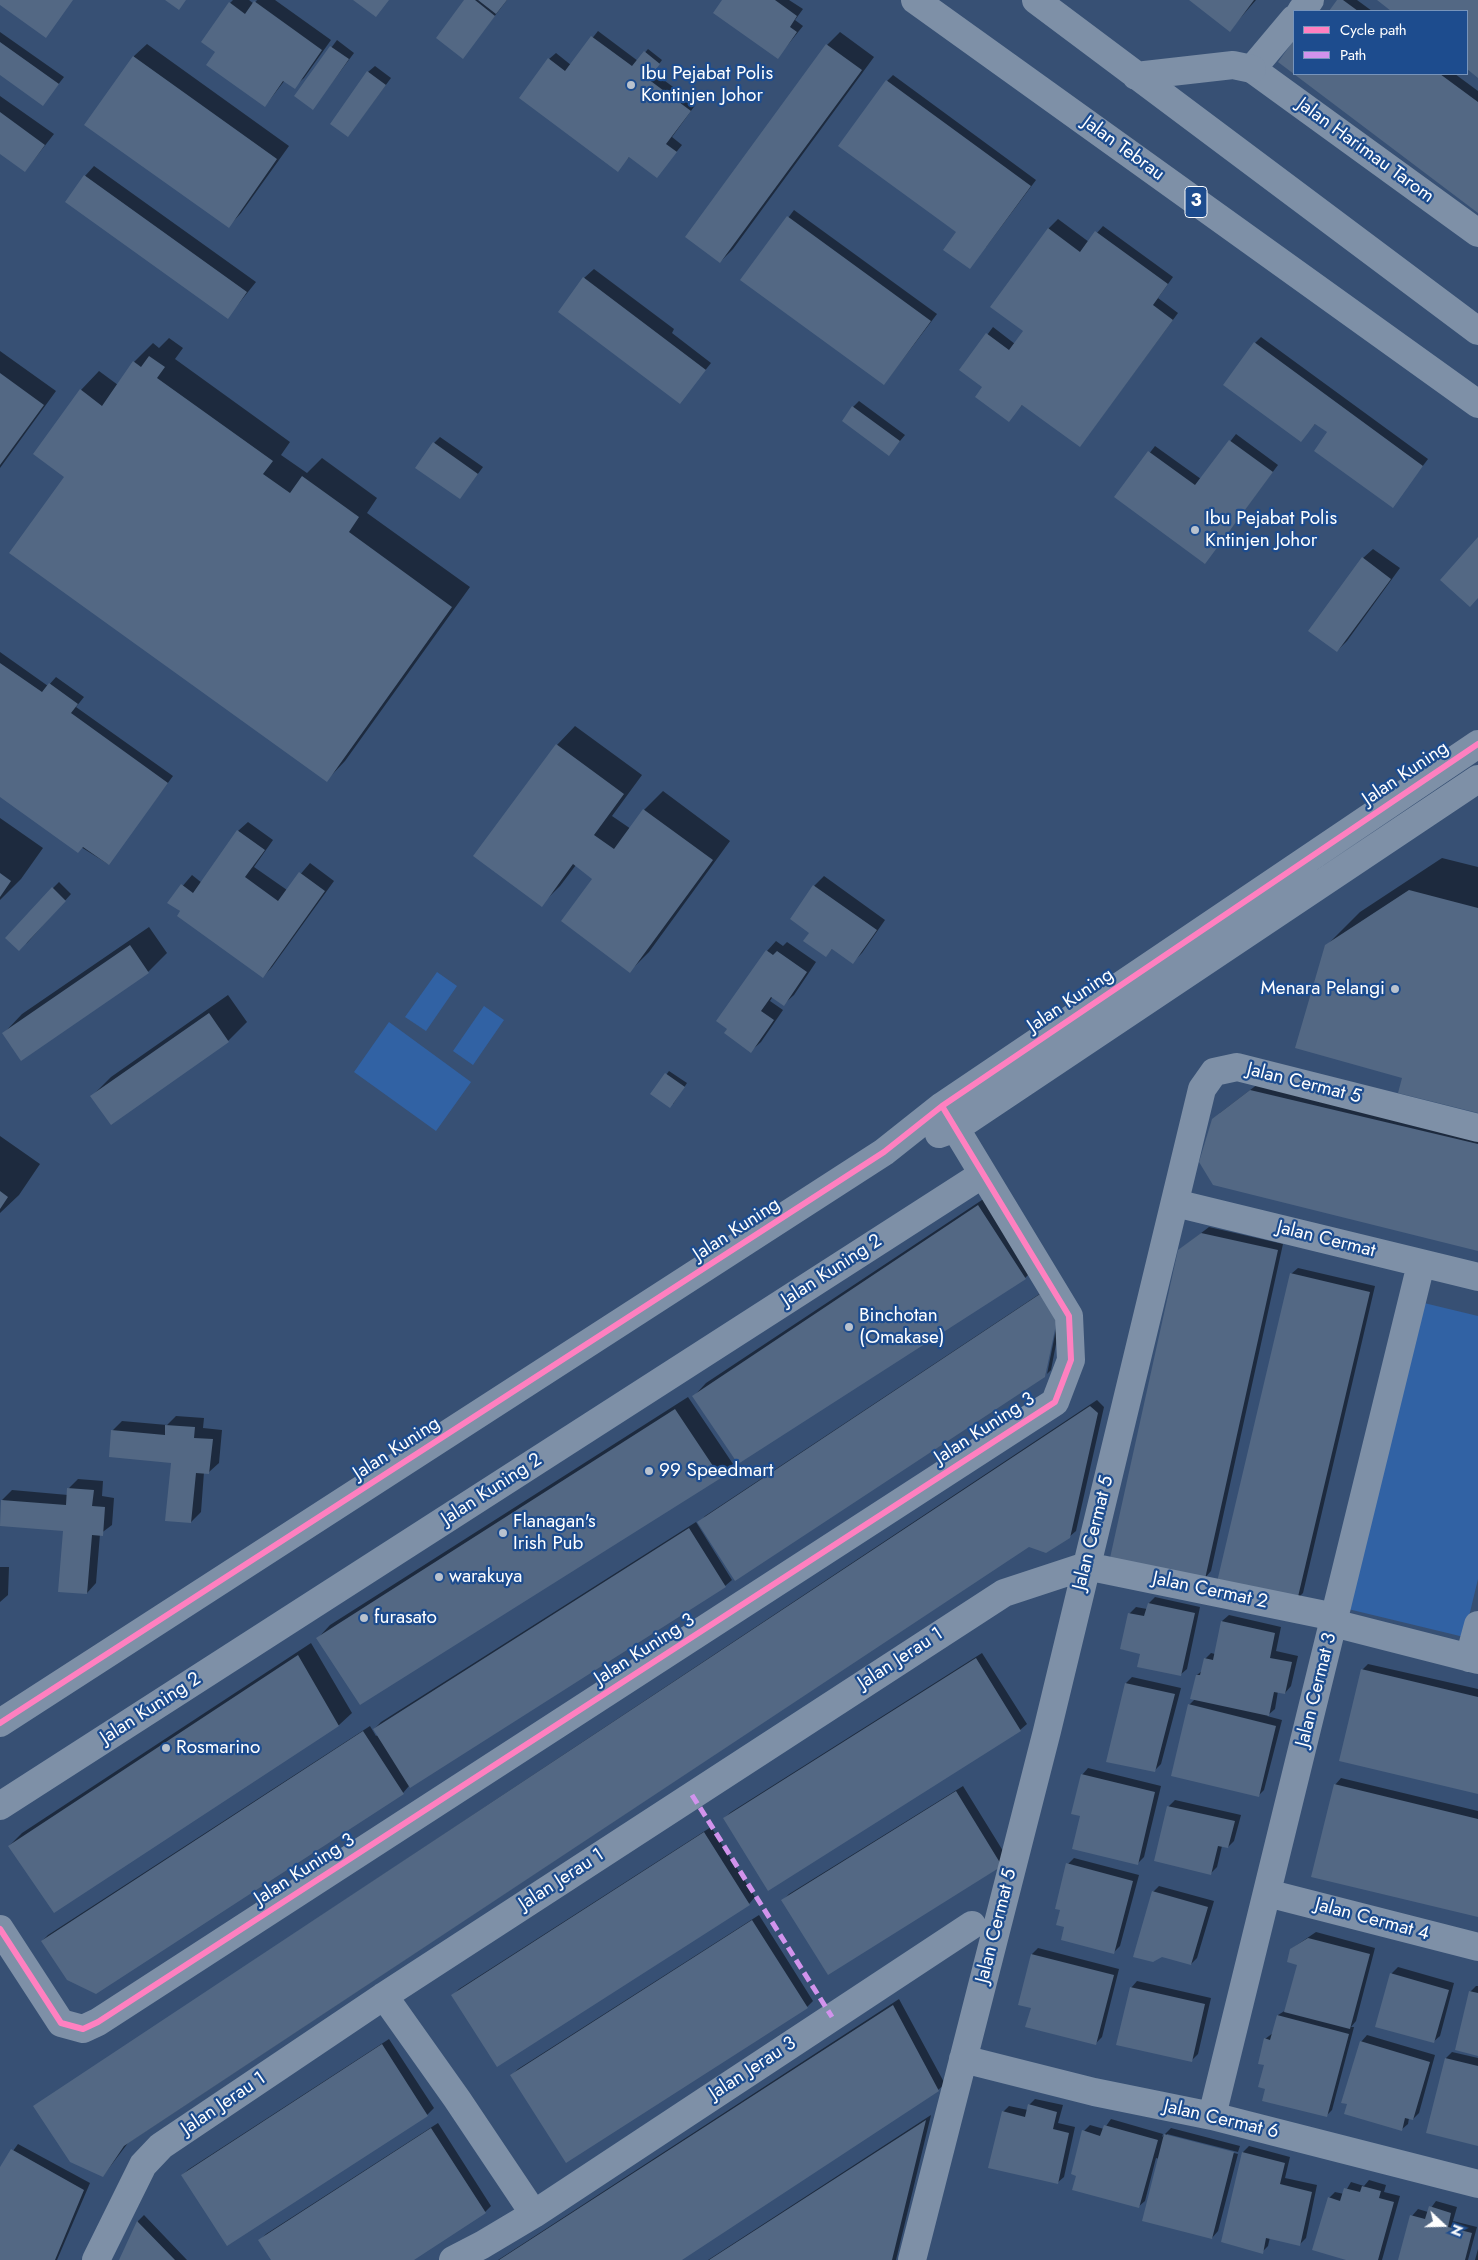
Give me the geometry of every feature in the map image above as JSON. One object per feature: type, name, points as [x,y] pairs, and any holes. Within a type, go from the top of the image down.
[{"type":"main road","name":"Jalan Tebrau","points":[[915,0],[1478,404]]},
{"type":"main road","points":[[1036,0],[1478,331]]},
{"type":"main road","points":[[1302,10],[1310,0]]},
{"type":"main road","points":[[1136,76],[1233,65],[1252,69],[1293,20]]},
{"type":"main road","name":"Jalan Harimau Tarom","points":[[1252,69],[1478,233]]},
{"type":"main road","name":"Jalan Kuning","points":[[949,1117],[1478,744]]},
{"type":"main road","name":"Jalan Kuning","points":[[0,1723],[884,1152],[949,1117],[1478,779]]},
{"type":"main road","name":"Jalan Cermat 5","points":[[912,2260],[1047,1731],[1202,1089],[1214,1072],[1237,1067],[1478,1128]]},
{"type":"main road","name":"Jalan Kuning 3","points":[[0,1930],[61,2023],[83,2029],[98,2022],[1055,1402],[1070,1360],[1069,1316],[949,1117]]},
{"type":"main road","name":"Jalan Kuning 2","points":[[0,1806],[983,1174]]},
{"type":"main road","name":"Jalan Cermat","points":[[1175,1203],[1478,1277]]},
{"type":"main road","name":"Jalan Cermat 3","points":[[1212,2116],[1421,1264]]},
{"type":"main road","name":"Jalan Cermat 2","points":[[1086,1566],[1334,1620],[1474,1659]]},
{"type":"main road","name":"Jalan Jerau 1","points":[[96,2260],[143,2165],[161,2146],[384,1996],[990,1602],[1021,1586],[1086,1566]]},
{"type":"main road","points":[[1474,1659],[1478,1626]]},
{"type":"main road","name":"Jalan Cermat 4","points":[[1267,1893],[1478,1948]]},
{"type":"main road","name":"Jalan Jerau 3","points":[[453,2260],[482,2246],[534,2214],[972,1925]]},
{"type":"main road","points":[[384,1996],[458,2099],[534,2214]]},
{"type":"main road","name":"Jalan Cermat 6","points":[[963,2059],[1094,2092],[1212,2116],[1478,2184]]},
{"type":"shaded area","points":[[437,972],[457,986],[426,1031],[405,1017]]},
{"type":"shaded area","points":[[484,1006],[504,1020],[473,1065],[453,1051]]},
{"type":"shaded area","points":[[389,1022],[471,1082],[436,1131],[354,1072]]},
{"type":"shaded area","points":[[1424,1303],[1478,1316],[1478,1579],[1464,1637],[1348,1609]]},
{"type":"building","points":[[0,0],[73,0],[46,38],[0,5]]},
{"type":"building","points":[[165,0],[186,0],[179,10]]},
{"type":"building","points":[[353,0],[389,0],[376,17]]},
{"type":"building","points":[[464,0],[475,0],[495,16],[463,59],[436,38]]},
{"type":"building","points":[[478,0],[507,0],[496,14]]},
{"type":"building","points":[[722,0],[775,0],[797,16],[790,27],[797,32],[778,59],[713,13]]},
{"type":"building","points":[[1189,0],[1254,0],[1230,32]]},
{"type":"building","points":[[1337,0],[1343,0],[1357,10],[1330,10]]},
{"type":"building","points":[[1377,0],[1478,0],[1478,78],[1468,70],[1468,10],[1390,10]]},
{"type":"building","points":[[254,1],[322,50],[295,89],[283,81],[265,107],[206,65],[215,52],[201,42],[229,2],[245,14]]},
{"type":"building","points":[[591,36],[632,66],[644,51],[660,64],[648,79],[691,111],[666,144],[677,152],[657,178],[629,157],[618,172],[519,98],[548,58],[565,71]]},
{"type":"building","points":[[1293,41],[1293,73],[1278,62]]},
{"type":"building","points":[[0,42],[59,84],[43,106],[0,75]]},
{"type":"building","points":[[826,44],[862,70],[720,263],[685,237]]},
{"type":"building","points":[[330,46],[349,59],[313,110],[294,96]]},
{"type":"building","points":[[133,56],[277,159],[229,228],[84,125]]},
{"type":"building","points":[[367,71],[386,85],[348,137],[330,124]]},
{"type":"building","points":[[1295,75],[1441,75],[1478,102],[1478,213]]},
{"type":"building","points":[[886,80],[1031,186],[970,269],[943,250],[956,232],[838,146]]},
{"type":"building","points":[[0,112],[45,145],[25,172],[0,154]]},
{"type":"building","points":[[84,175],[247,292],[228,319],[65,202]]},
{"type":"building","points":[[787,216],[931,321],[884,385],[740,280]]},
{"type":"building","points":[[1048,228],[1080,252],[1095,231],[1168,284],[1153,305],[1173,320],[1080,447],[1022,405],[1009,422],[975,397],[982,387],[959,370],[986,333],[1009,350],[1023,331],[990,307]]},
{"type":"building","points":[[583,277],[706,370],[680,404],[558,312]]},
{"type":"building","points":[[1254,342],[1423,466],[1393,508],[1314,451],[1327,432],[1315,424],[1301,442],[1223,385]]},
{"type":"building","points":[[149,356],[165,367],[157,378],[273,461],[263,474],[290,493],[302,476],[359,517],[349,532],[452,607],[327,782],[9,553],[64,477],[33,454],[80,389],[102,406],[133,361],[141,367]]},
{"type":"building","points":[[0,373],[44,405],[0,465]]},
{"type":"building","points":[[852,406],[900,441],[889,456],[842,421]]},
{"type":"building","name":"Ibu Pejabat Polis Kntinjen Johor","points":[[1229,440],[1273,472],[1205,564],[1114,497],[1148,451],[1195,485]]},
{"type":"building","points":[[433,442],[478,474],[460,499],[415,468]]},
{"type":"building","points":[[1478,537],[1478,598],[1470,607],[1440,580]]},
{"type":"building","points":[[1362,557],[1391,579],[1337,652],[1308,631]]},
{"type":"building","points":[[0,663],[42,692],[49,683],[78,704],[71,713],[168,783],[109,865],[83,847],[78,853],[0,797]]},
{"type":"building","points":[[556,744],[624,794],[594,835],[614,849],[643,809],[713,860],[630,973],[561,921],[592,879],[573,864],[542,907],[473,856]]},
{"type":"building","points":[[237,830],[265,850],[245,877],[278,901],[299,872],[325,891],[263,978],[177,916],[180,911],[167,903],[181,884],[193,893]]},
{"type":"building","points":[[0,873],[11,881],[0,897]]},
{"type":"building","points":[[813,885],[877,930],[853,964],[832,949],[826,957],[803,941],[809,933],[790,919]]},
{"type":"building","points":[[52,887],[66,901],[19,951],[5,938]]},
{"type":"building","name":"Menara Pelangi","points":[[1409,890],[1478,908],[1478,1113],[1398,1093],[1402,1078],[1295,1048],[1325,945]]},
{"type":"building","points":[[130,945],[149,973],[21,1061],[2,1033]]},
{"type":"building","points":[[766,950],[773,955],[777,951],[807,972],[784,1006],[771,997],[761,1011],[774,1020],[751,1053],[724,1033],[727,1029],[716,1021]]},
{"type":"building","points":[[209,1013],[229,1042],[111,1125],[90,1096]]},
{"type":"building","points":[[665,1073],[685,1087],[670,1108],[650,1094]]},
{"type":"building","points":[[1250,1090],[1478,1144],[1478,1251],[1213,1185],[1199,1162],[1212,1119]]},
{"type":"building","points":[[0,1191],[8,1197],[0,1209]]},
{"type":"building","points":[[978,1205],[1026,1279],[738,1464],[692,1396]]},
{"type":"building","points":[[1201,1233],[1278,1250],[1205,1579],[1110,1558],[1178,1250]]},
{"type":"building","points":[[1290,1273],[1370,1292],[1297,1601],[1217,1582]]},
{"type":"building","points":[[1040,1294],[1057,1320],[1045,1377],[735,1581],[697,1522]]},
{"type":"building","points":[[1090,1406],[1098,1413],[1070,1538],[1046,1553],[1029,1547],[124,2146],[103,2177],[70,2162],[33,2106]]},
{"type":"building","points":[[675,1409],[721,1478],[360,1705],[316,1638]]},
{"type":"building","points":[[165,1425],[195,1427],[194,1438],[213,1439],[209,1474],[196,1473],[191,1523],[165,1521],[171,1463],[109,1457],[111,1430],[165,1435]]},
{"type":"building","points":[[67,1488],[94,1490],[92,1506],[105,1507],[103,1536],[92,1535],[87,1594],[58,1592],[63,1531],[0,1526],[1,1500],[66,1505]]},
{"type":"building","points":[[689,1528],[726,1587],[410,1788],[373,1729]]},
{"type":"building","points":[[1148,1603],[1195,1613],[1181,1676],[1137,1667],[1140,1654],[1120,1649],[1128,1613],[1144,1616]]},
{"type":"building","points":[[1221,1621],[1275,1633],[1270,1658],[1292,1662],[1285,1694],[1274,1692],[1269,1716],[1190,1699],[1196,1675],[1200,1675],[1204,1658],[1213,1660]]},
{"type":"building","points":[[298,1655],[339,1726],[54,1913],[8,1846]]},
{"type":"building","points":[[976,1658],[1021,1731],[768,1891],[723,1818]]},
{"type":"building","points":[[1361,1669],[1478,1697],[1478,1794],[1339,1761]]},
{"type":"building","points":[[1125,1683],[1175,1694],[1155,1772],[1106,1762]]},
{"type":"building","points":[[1188,1704],[1276,1726],[1259,1797],[1171,1776]]},
{"type":"building","points":[[363,1731],[404,1794],[96,1994],[67,1980],[41,1941]]},
{"type":"building","points":[[1081,1774],[1155,1792],[1138,1865],[1072,1849],[1080,1816],[1071,1814]]},
{"type":"building","points":[[1334,1784],[1478,1819],[1478,1917],[1311,1877]]},
{"type":"building","points":[[956,1791],[1002,1866],[828,1975],[781,1900]]},
{"type":"building","points":[[1167,1806],[1235,1821],[1228,1848],[1218,1846],[1211,1875],[1154,1861]]},
{"type":"building","points":[[704,1832],[750,1905],[497,2067],[451,1995]]},
{"type":"building","points":[[1066,1863],[1133,1881],[1114,1954],[1061,1940],[1064,1927],[1056,1925],[1060,1910],[1055,1909]]},
{"type":"building","points":[[1152,1891],[1208,1907],[1191,1965],[1162,1957],[1153,1962],[1133,1957]]},
{"type":"building","points":[[752,1920],[808,2008],[566,2163],[510,2075]]},
{"type":"building","points":[[1308,1938],[1370,1954],[1350,2029],[1284,2012],[1297,1965],[1287,1962],[1290,1949]]},
{"type":"building","points":[[1031,1954],[1114,1975],[1096,2045],[1025,2027],[1031,2008],[1018,2005]]},
{"type":"building","points":[[1390,1973],[1449,1990],[1434,2043],[1375,2027]]},
{"type":"building","points":[[1130,1987],[1205,2004],[1192,2062],[1116,2045]]},
{"type":"building","points":[[1469,1991],[1478,1993],[1478,2056],[1455,2050]]},
{"type":"building","points":[[893,2005],[939,2091],[682,2260],[499,2260]]},
{"type":"building","points":[[1277,2015],[1349,2034],[1327,2117],[1262,2101],[1265,2089],[1258,2087],[1264,2065],[1258,2064],[1264,2038],[1270,2040]]},
{"type":"building","points":[[1360,2041],[1430,2062],[1413,2120],[1405,2118],[1402,2131],[1344,2114],[1347,2104],[1341,2103]]},
{"type":"building","points":[[382,2044],[428,2116],[227,2246],[181,2175]]},
{"type":"building","points":[[1445,2058],[1478,2066],[1478,2146],[1426,2133]]},
{"type":"building","points":[[1028,2104],[1057,2112],[1053,2129],[1069,2133],[1058,2184],[988,2168],[1002,2111],[1025,2117]]},
{"type":"building","points":[[926,2120],[892,2260],[709,2260]]},
{"type":"building","points":[[1104,2125],[1158,2140],[1139,2208],[1072,2190],[1076,2176],[1071,2174],[1082,2130],[1100,2136]]},
{"type":"building","points":[[431,2128],[486,2213],[414,2260],[271,2260],[258,2240]]},
{"type":"building","points":[[1164,2134],[1234,2152],[1212,2239],[1142,2221]]},
{"type":"building","points":[[11,2149],[84,2190],[55,2260],[0,2260],[0,2167]]},
{"type":"building","points":[[1242,2152],[1285,2163],[1280,2184],[1312,2192],[1300,2246],[1266,2238],[1263,2254],[1221,2242]]},
{"type":"building","points":[[1362,2186],[1381,2191],[1379,2198],[1394,2202],[1378,2260],[1346,2260],[1312,2250],[1328,2197],[1340,2201],[1344,2188],[1360,2192]]},
{"type":"building","points":[[1429,2206],[1451,2213],[1448,2227],[1472,2233],[1465,2260],[1398,2260],[1410,2215],[1425,2219]]},
{"type":"building","points":[[137,2221],[175,2260],[119,2260]]},
{"type":"marked path","points":[[692,1795],[832,2017]]},
{"type":"cycle path","points":[[0,1723],[884,1152],[942,1106],[1478,744]]},
{"type":"cycle path","points":[[0,1929],[61,2023],[83,2029],[98,2022],[1055,1402],[1071,1360],[1069,1316],[942,1106]]},
{"type":"place","name":"Ibu Pejabat Polis Kontinjen Johor","points":[[631,85]]},
{"type":"place","name":"Ibu Pejabat Polis Kntinjen Johor","points":[[1195,530]]},
{"type":"place","name":"Menara Pelangi","points":[[1395,989]]},
{"type":"place","name":"Binchotan (Omakase)","points":[[849,1327]]},
{"type":"place","name":"99 Speedmart","points":[[649,1471]]},
{"type":"place","name":"Flanagan's Irish Pub","points":[[503,1533]]},
{"type":"place","name":"warakuya","points":[[439,1577]]},
{"type":"place","name":"furasato","points":[[364,1618]]},
{"type":"place","name":"Rosmarino","points":[[166,1748]]}]
